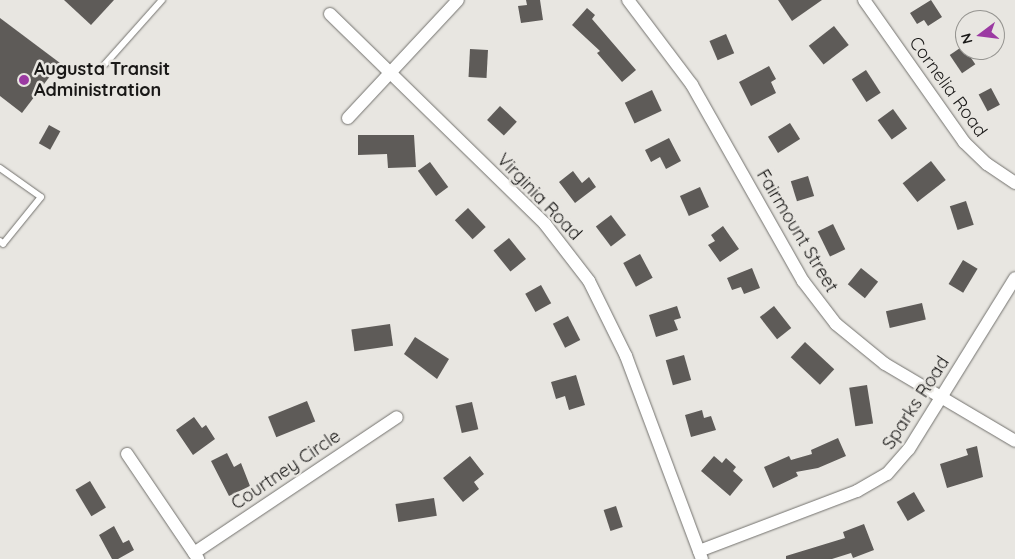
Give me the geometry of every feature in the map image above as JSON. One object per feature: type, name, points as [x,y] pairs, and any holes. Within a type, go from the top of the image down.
[{"type":"street","points":[[348,118],[458,0]]},
{"type":"street","name":"Fairmount Street","points":[[628,0],[692,85],[803,281],[836,324],[885,364],[940,399],[1015,441]]},
{"type":"street","name":"Cornelia Road","points":[[864,0],[964,142],[987,164],[1015,183]]},
{"type":"street","name":"Virginia Road","points":[[330,14],[389,74],[545,224],[589,281],[626,356],[701,555]]},
{"type":"street","name":"Sparks Road","points":[[701,555],[856,491],[879,479],[899,463],[1015,278]]},
{"type":"street","name":"Courtney Circle","points":[[196,556],[397,417]]},
{"type":"street","points":[[127,454],[196,556]]},
{"type":"lane","points":[[105,64],[162,0]]},
{"type":"lane","points":[[0,168],[40,197],[3,244],[0,241]]},
{"type":"building","points":[[64,0],[114,0],[91,25]]},
{"type":"building","points":[[526,0],[540,0],[543,20],[521,23],[518,6],[527,5]]},
{"type":"building","points":[[778,0],[822,0],[792,21]]},
{"type":"building","points":[[931,0],[942,17],[928,26],[924,20],[917,24],[910,13]]},
{"type":"building","points":[[587,8],[595,15],[592,19],[636,70],[622,82],[597,53],[600,51],[572,25]]},
{"type":"building","name":"Augusta Transit Administration","points":[[0,18],[60,63],[22,113],[0,96]]},
{"type":"building","points":[[834,26],[849,45],[824,65],[809,46]]},
{"type":"building","points":[[726,34],[734,53],[718,60],[709,41]]},
{"type":"building","points":[[470,49],[488,50],[487,78],[469,77]]},
{"type":"building","points":[[955,51],[955,60],[972,60],[975,64],[962,73],[950,55]]},
{"type":"building","points":[[769,66],[776,79],[771,82],[776,93],[751,106],[739,82]]},
{"type":"building","points":[[866,70],[881,93],[866,102],[852,79]]},
{"type":"building","points":[[991,88],[1000,105],[988,111],[979,95]]},
{"type":"building","points":[[652,90],[662,111],[635,124],[625,103]]},
{"type":"building","points":[[500,106],[517,122],[504,136],[487,120]]},
{"type":"building","points":[[893,109],[907,128],[892,140],[878,120]]},
{"type":"building","points":[[790,123],[800,139],[778,153],[768,137]]},
{"type":"building","points":[[49,125],[60,131],[50,150],[39,143]]},
{"type":"building","points":[[358,135],[414,135],[416,167],[388,168],[387,154],[358,155]]},
{"type":"building","points":[[669,138],[681,161],[666,169],[660,157],[651,162],[645,150]]},
{"type":"building","points":[[931,161],[946,180],[917,202],[903,183]]},
{"type":"building","points":[[430,162],[448,187],[436,196],[418,171]]},
{"type":"building","points":[[573,171],[582,183],[589,177],[596,187],[575,203],[559,182]]},
{"type":"building","points":[[808,176],[814,196],[797,201],[791,181]]},
{"type":"building","points":[[700,187],[709,207],[689,216],[680,196]]},
{"type":"building","points":[[966,201],[974,225],[958,230],[950,206]]},
{"type":"building","points":[[468,208],[486,227],[473,239],[455,220]]},
{"type":"building","points":[[611,215],[626,235],[611,246],[596,226]]},
{"type":"building","points":[[833,224],[845,249],[830,257],[818,231]]},
{"type":"building","points":[[723,226],[739,249],[720,262],[708,245],[715,241],[711,235]]},
{"type":"building","points":[[509,238],[526,259],[510,272],[493,251]]},
{"type":"building","points":[[640,254],[653,278],[636,287],[623,263]]},
{"type":"building","points":[[963,260],[978,269],[963,293],[949,284]]},
{"type":"building","points":[[752,268],[760,288],[744,294],[741,287],[732,290],[727,278]]},
{"type":"building","points":[[861,268],[878,282],[865,298],[848,284]]},
{"type":"building","points":[[541,285],[551,303],[535,312],[525,294]]},
{"type":"building","points":[[922,303],[926,320],[890,328],[886,311]]},
{"type":"building","points":[[677,306],[681,318],[674,320],[678,330],[656,337],[649,315]]},
{"type":"building","points":[[774,306],[791,328],[777,339],[760,317]]},
{"type":"building","points":[[568,316],[580,340],[565,348],[553,324]]},
{"type":"building","points":[[390,324],[393,346],[354,351],[351,329]]},
{"type":"building","points":[[415,337],[449,359],[437,379],[404,354]]},
{"type":"building","points":[[805,342],[834,369],[820,385],[791,357]]},
{"type":"building","points":[[684,355],[691,380],[673,385],[666,360]]},
{"type":"building","points":[[576,375],[585,405],[569,410],[565,396],[556,399],[551,382]]},
{"type":"building","points":[[867,385],[873,424],[855,426],[849,388]]},
{"type":"building","points":[[307,401],[315,421],[276,437],[268,417]]},
{"type":"building","points":[[472,402],[478,429],[462,433],[455,406]]},
{"type":"building","points":[[702,410],[704,418],[711,416],[716,430],[691,437],[685,415]]},
{"type":"building","points":[[194,417],[202,428],[206,425],[215,439],[193,455],[176,430]]},
{"type":"building","points":[[838,438],[846,456],[818,468],[796,472],[798,476],[773,488],[764,467],[789,456],[791,460],[812,454],[811,450]]},
{"type":"building","points":[[977,446],[983,477],[947,488],[940,464],[968,455],[966,449]]},
{"type":"building","points":[[227,453],[234,467],[241,463],[250,486],[229,496],[211,461]]},
{"type":"building","points":[[470,456],[484,474],[474,482],[479,489],[463,502],[443,478]]},
{"type":"building","points":[[714,456],[722,463],[726,458],[736,467],[733,471],[743,480],[730,496],[701,471]]},
{"type":"building","points":[[90,481],[106,508],[91,516],[75,490]]},
{"type":"building","points":[[914,492],[925,511],[908,521],[897,502]]},
{"type":"building","points":[[434,498],[437,516],[398,522],[395,504]]},
{"type":"building","points":[[616,506],[623,527],[610,531],[604,510]]},
{"type":"building","points":[[864,524],[874,550],[853,558],[851,553],[832,559],[786,559],[786,556],[845,538],[843,532]]},
{"type":"building","points":[[114,526],[123,543],[129,540],[134,550],[118,559],[112,559],[99,535]]},
{"type":"place","name":"Augusta Transit Administration","points":[[24,80]]}]
